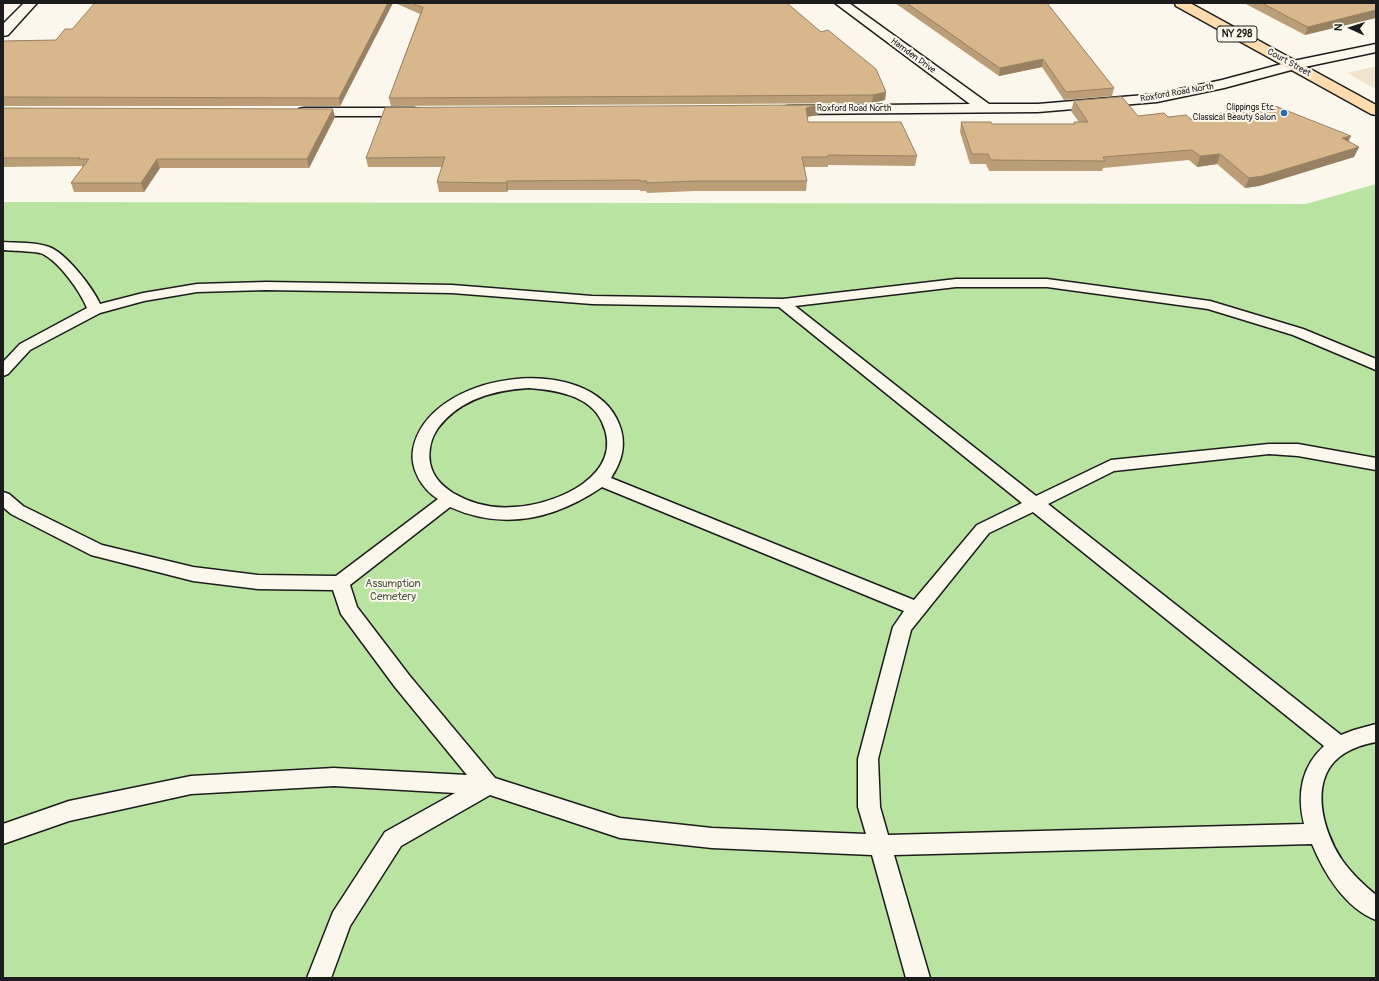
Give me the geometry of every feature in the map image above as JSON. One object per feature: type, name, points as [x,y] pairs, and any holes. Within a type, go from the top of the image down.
[{"type":"main road","name":"Court Street","points":[[1181,3],[1376,110]]},
{"type":"street","points":[[3,32],[31,3]]},
{"type":"street","name":"Hamden Drive","points":[[841,3],[985,108]]},
{"type":"street","name":"Roxford Road North","points":[[770,110],[1045,108],[1158,98],[1224,84],[1293,65],[1376,48]]},
{"type":"street","points":[[293,112],[428,112]]},
{"type":"lane","points":[[3,246],[46,250],[70,270],[89,296],[95,310]]},
{"type":"lane","points":[[3,371],[25,347],[95,310],[143,297],[197,288],[266,286],[452,288],[592,300],[783,303],[956,282],[1047,283],[1210,305],[1298,332],[1376,366]]},
{"type":"lane","points":[[783,303],[1338,745]]},
{"type":"lane","points":[[529,382],[557,386],[582,394],[601,408],[613,425],[616,444],[610,465],[600,480],[575,497],[550,508],[524,513],[497,513],[471,509],[449,499],[430,484],[421,464],[422,444],[431,424],[449,407],[472,394],[500,385],[529,382]]},
{"type":"lane","points":[[918,978],[869,807],[868,759],[902,627],[983,529],[1111,466],[1269,449],[1298,450],[1376,464]]},
{"type":"lane","points":[[600,480],[917,609]]},
{"type":"lane","points":[[5,503],[96,550],[193,574],[258,582],[340,583],[449,499]]},
{"type":"lane","points":[[340,583],[348,609],[402,681],[488,785]]},
{"type":"lane","points":[[1376,733],[1360,735],[1338,745],[1324,757],[1315,772],[1310,791],[1311,812],[1317,834],[1335,867],[1364,900],[1376,909]]},
{"type":"lane","points":[[3,834],[69,811],[191,785],[334,777],[488,785],[620,828],[712,838],[880,845],[1317,834]]},
{"type":"lane","points":[[319,978],[341,920],[393,839],[488,785]]},
{"type":"shaded area","points":[[1376,66],[1376,89],[1347,73]]},
{"type":"green space","name":"Assumption Cemetery","points":[[1376,184],[1376,978],[3,978],[3,202],[1306,204]]},
{"type":"building","points":[[95,3],[388,3],[339,98],[3,97],[3,41],[56,40],[65,29],[72,29]]},
{"type":"building","points":[[412,3],[787,3],[821,32],[828,30],[876,69],[886,92],[873,95],[389,98],[423,8]]},
{"type":"building","points":[[907,3],[1047,3],[1114,88],[1066,92],[1043,59],[1000,68]]},
{"type":"building","points":[[1262,3],[1376,3],[1376,10],[1308,27]]},
{"type":"building","points":[[1122,97],[1138,116],[1164,113],[1168,117],[1186,115],[1192,120],[1247,107],[1270,104],[1351,136],[1342,138],[1359,147],[1263,176],[1249,178],[1220,154],[1200,156],[1192,150],[1103,157],[1105,161],[991,160],[988,154],[972,154],[961,122],[991,122],[992,124],[1075,124],[1074,122],[1088,122],[1074,101]]},
{"type":"building","points":[[819,105],[806,108],[808,122],[901,122],[917,156],[828,155],[828,157],[802,157],[807,181],[696,181],[646,183],[647,181],[640,180],[507,181],[506,183],[437,182],[445,157],[366,158],[385,108]]},
{"type":"building","points":[[3,108],[333,109],[307,159],[157,159],[141,183],[71,183],[89,159],[3,158]]},
{"type":"place","name":"Clippings Etc. Classical Beauty Salon","points":[[1284,113]]}]
